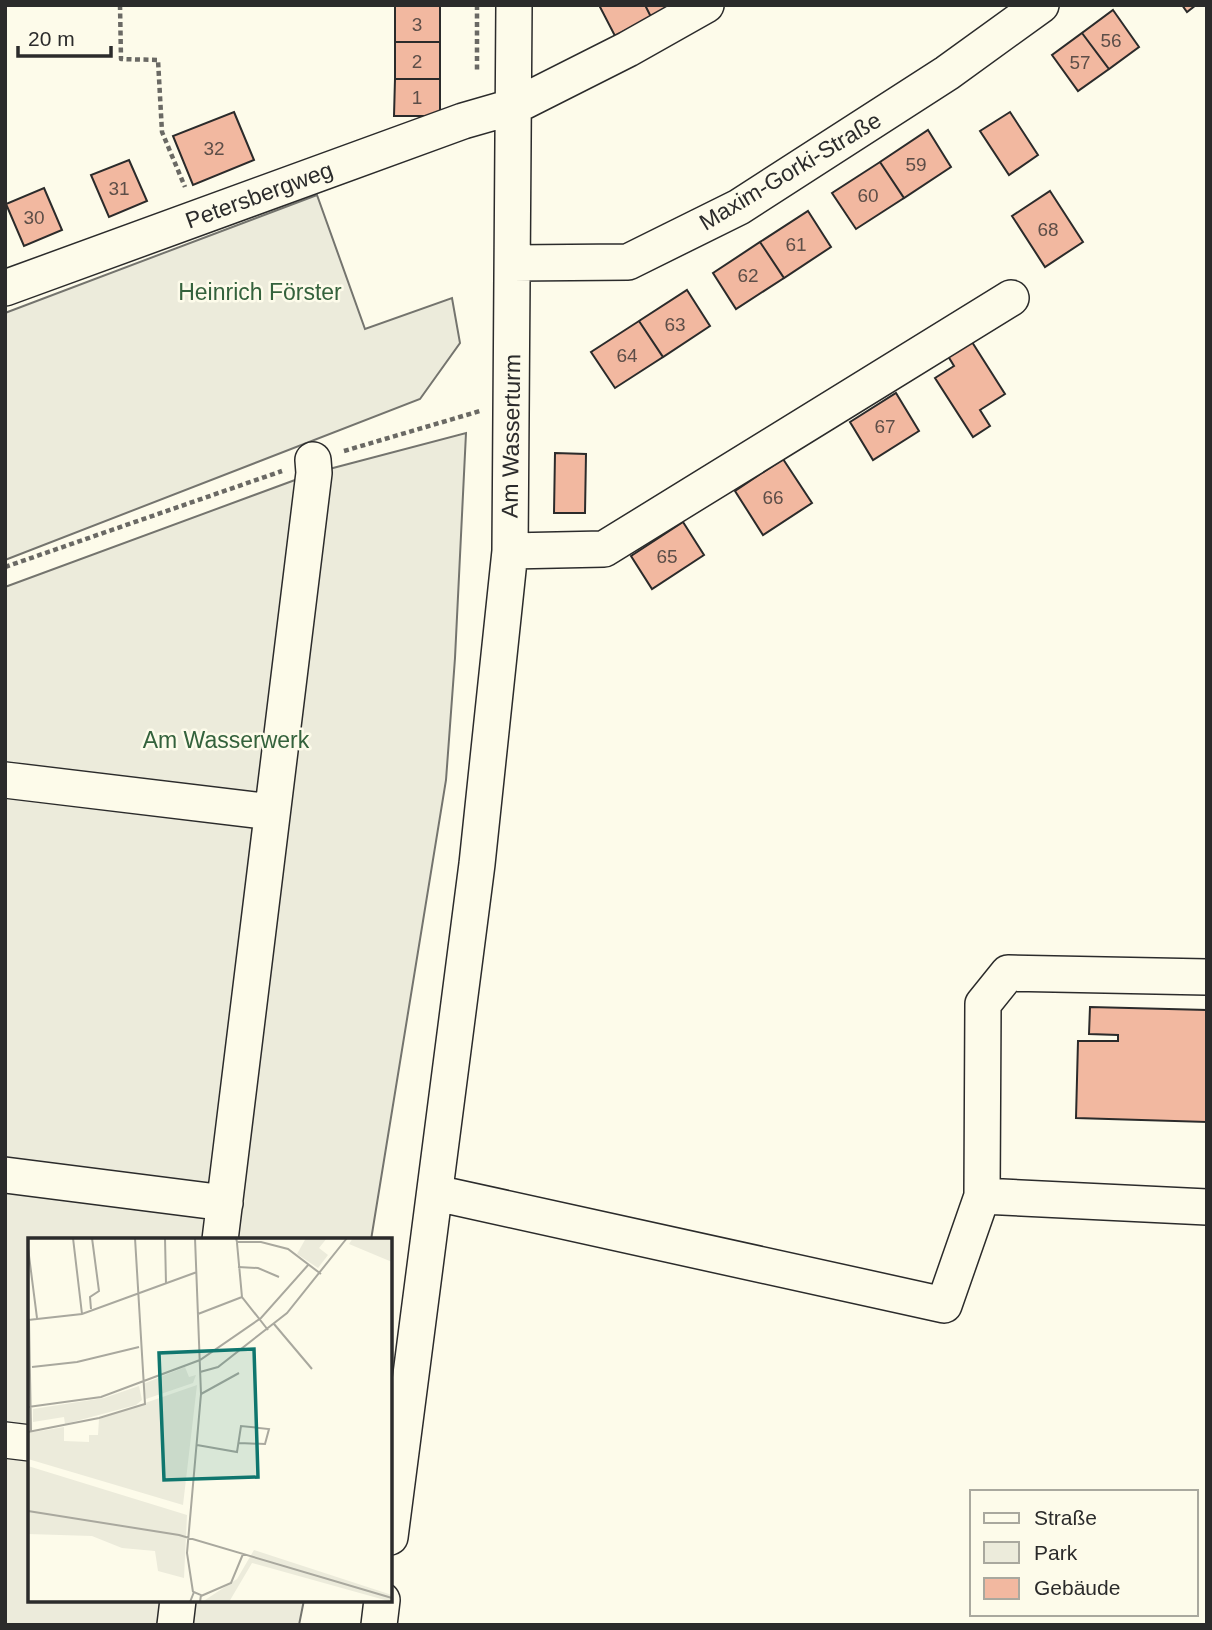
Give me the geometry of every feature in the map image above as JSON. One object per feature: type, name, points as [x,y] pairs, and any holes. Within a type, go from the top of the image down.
[{"type":"street","name":"Am Wasserturm","points":[[392,1522],[477,864],[510,551],[514,5]]},
{"type":"street","points":[[514,106],[628,50],[706,5]]},
{"type":"street","name":"Maxim-Gorki-Straße","points":[[513,263],[628,262],[641,256],[739,207],[947,73],[1041,5]]},
{"type":"street","name":"Petersbergweg","points":[[5,288],[464,121],[514,106]]},
{"type":"street","points":[[510,551],[604,549],[1011,298]]},
{"type":"street","points":[[220,1238],[312,487],[313,460]]},
{"type":"street","points":[[5,780],[272,812]]},
{"type":"street","points":[[436,1193],[944,1305],[982,1196],[983,1004],[1008,973],[1207,977]]},
{"type":"street","points":[[5,1175],[225,1203]]},
{"type":"street","points":[[982,1196],[1207,1207]]},
{"type":"street","points":[[5,1440],[28,1443]]},
{"type":"street","points":[[176,1625],[178,1602]]},
{"type":"street","points":[[379,1625],[382,1602]]},
{"type":"path","points":[[120,5],[121,59],[158,60],[162,132],[198,217]]},
{"type":"path","points":[[5,567],[313,460],[481,411]]},
{"type":"green space","name":"Heinrich Förster","points":[[317,195],[365,329],[452,298],[460,343],[420,399],[5,560],[5,313]]},
{"type":"green space","name":"Am Wasserwerk","points":[[466,433],[446,780],[371,1238],[28,1238],[28,1602],[304,1602],[299,1625],[5,1625],[5,587],[314,473]]},
{"type":"building","points":[[395,5],[440,6],[440,42],[395,42]]},
{"type":"building","points":[[599,5],[645,5],[651,17],[615,36]]},
{"type":"building","points":[[645,5],[674,5],[651,17]]},
{"type":"building","points":[[1182,5],[1196,5],[1187,12]]},
{"type":"building","points":[[1113,10],[1139,47],[1109,69],[1082,33]]},
{"type":"building","points":[[1082,33],[1109,69],[1078,91],[1052,55]]},
{"type":"building","points":[[395,42],[440,42],[440,79],[395,79]]},
{"type":"building","points":[[395,79],[440,79],[440,116],[394,116]]},
{"type":"building","points":[[234,112],[254,160],[193,185],[173,136]]},
{"type":"building","points":[[1010,112],[1038,155],[1009,175],[980,131]]},
{"type":"building","points":[[928,130],[951,167],[904,198],[880,162]]},
{"type":"building","points":[[129,160],[147,201],[109,217],[91,175]]},
{"type":"building","points":[[880,162],[904,198],[856,229],[832,193]]},
{"type":"building","points":[[44,188],[62,230],[24,246],[6,204]]},
{"type":"building","points":[[1050,191],[1083,242],[1045,267],[1012,216]]},
{"type":"building","points":[[808,211],[831,247],[784,278],[760,242]]},
{"type":"building","points":[[760,242],[784,278],[736,309],[713,273]]},
{"type":"building","points":[[687,290],[710,326],[663,357],[639,321]]},
{"type":"building","points":[[639,321],[663,357],[615,388],[591,352]]},
{"type":"building","points":[[972,342],[1005,394],[980,410],[990,426],[973,437],[935,378],[954,366],[948,356]]},
{"type":"building","points":[[896,393],[919,431],[873,460],[850,422]]},
{"type":"building","points":[[555,453],[586,454],[585,513],[554,513]]},
{"type":"building","points":[[783,459],[812,503],[763,535],[735,491]]},
{"type":"building","points":[[683,522],[704,555],[652,589],[631,556]]},
{"type":"building","points":[[1090,1007],[1207,1010],[1207,1122],[1076,1118],[1078,1041],[1118,1041],[1118,1035],[1089,1034]]}]
